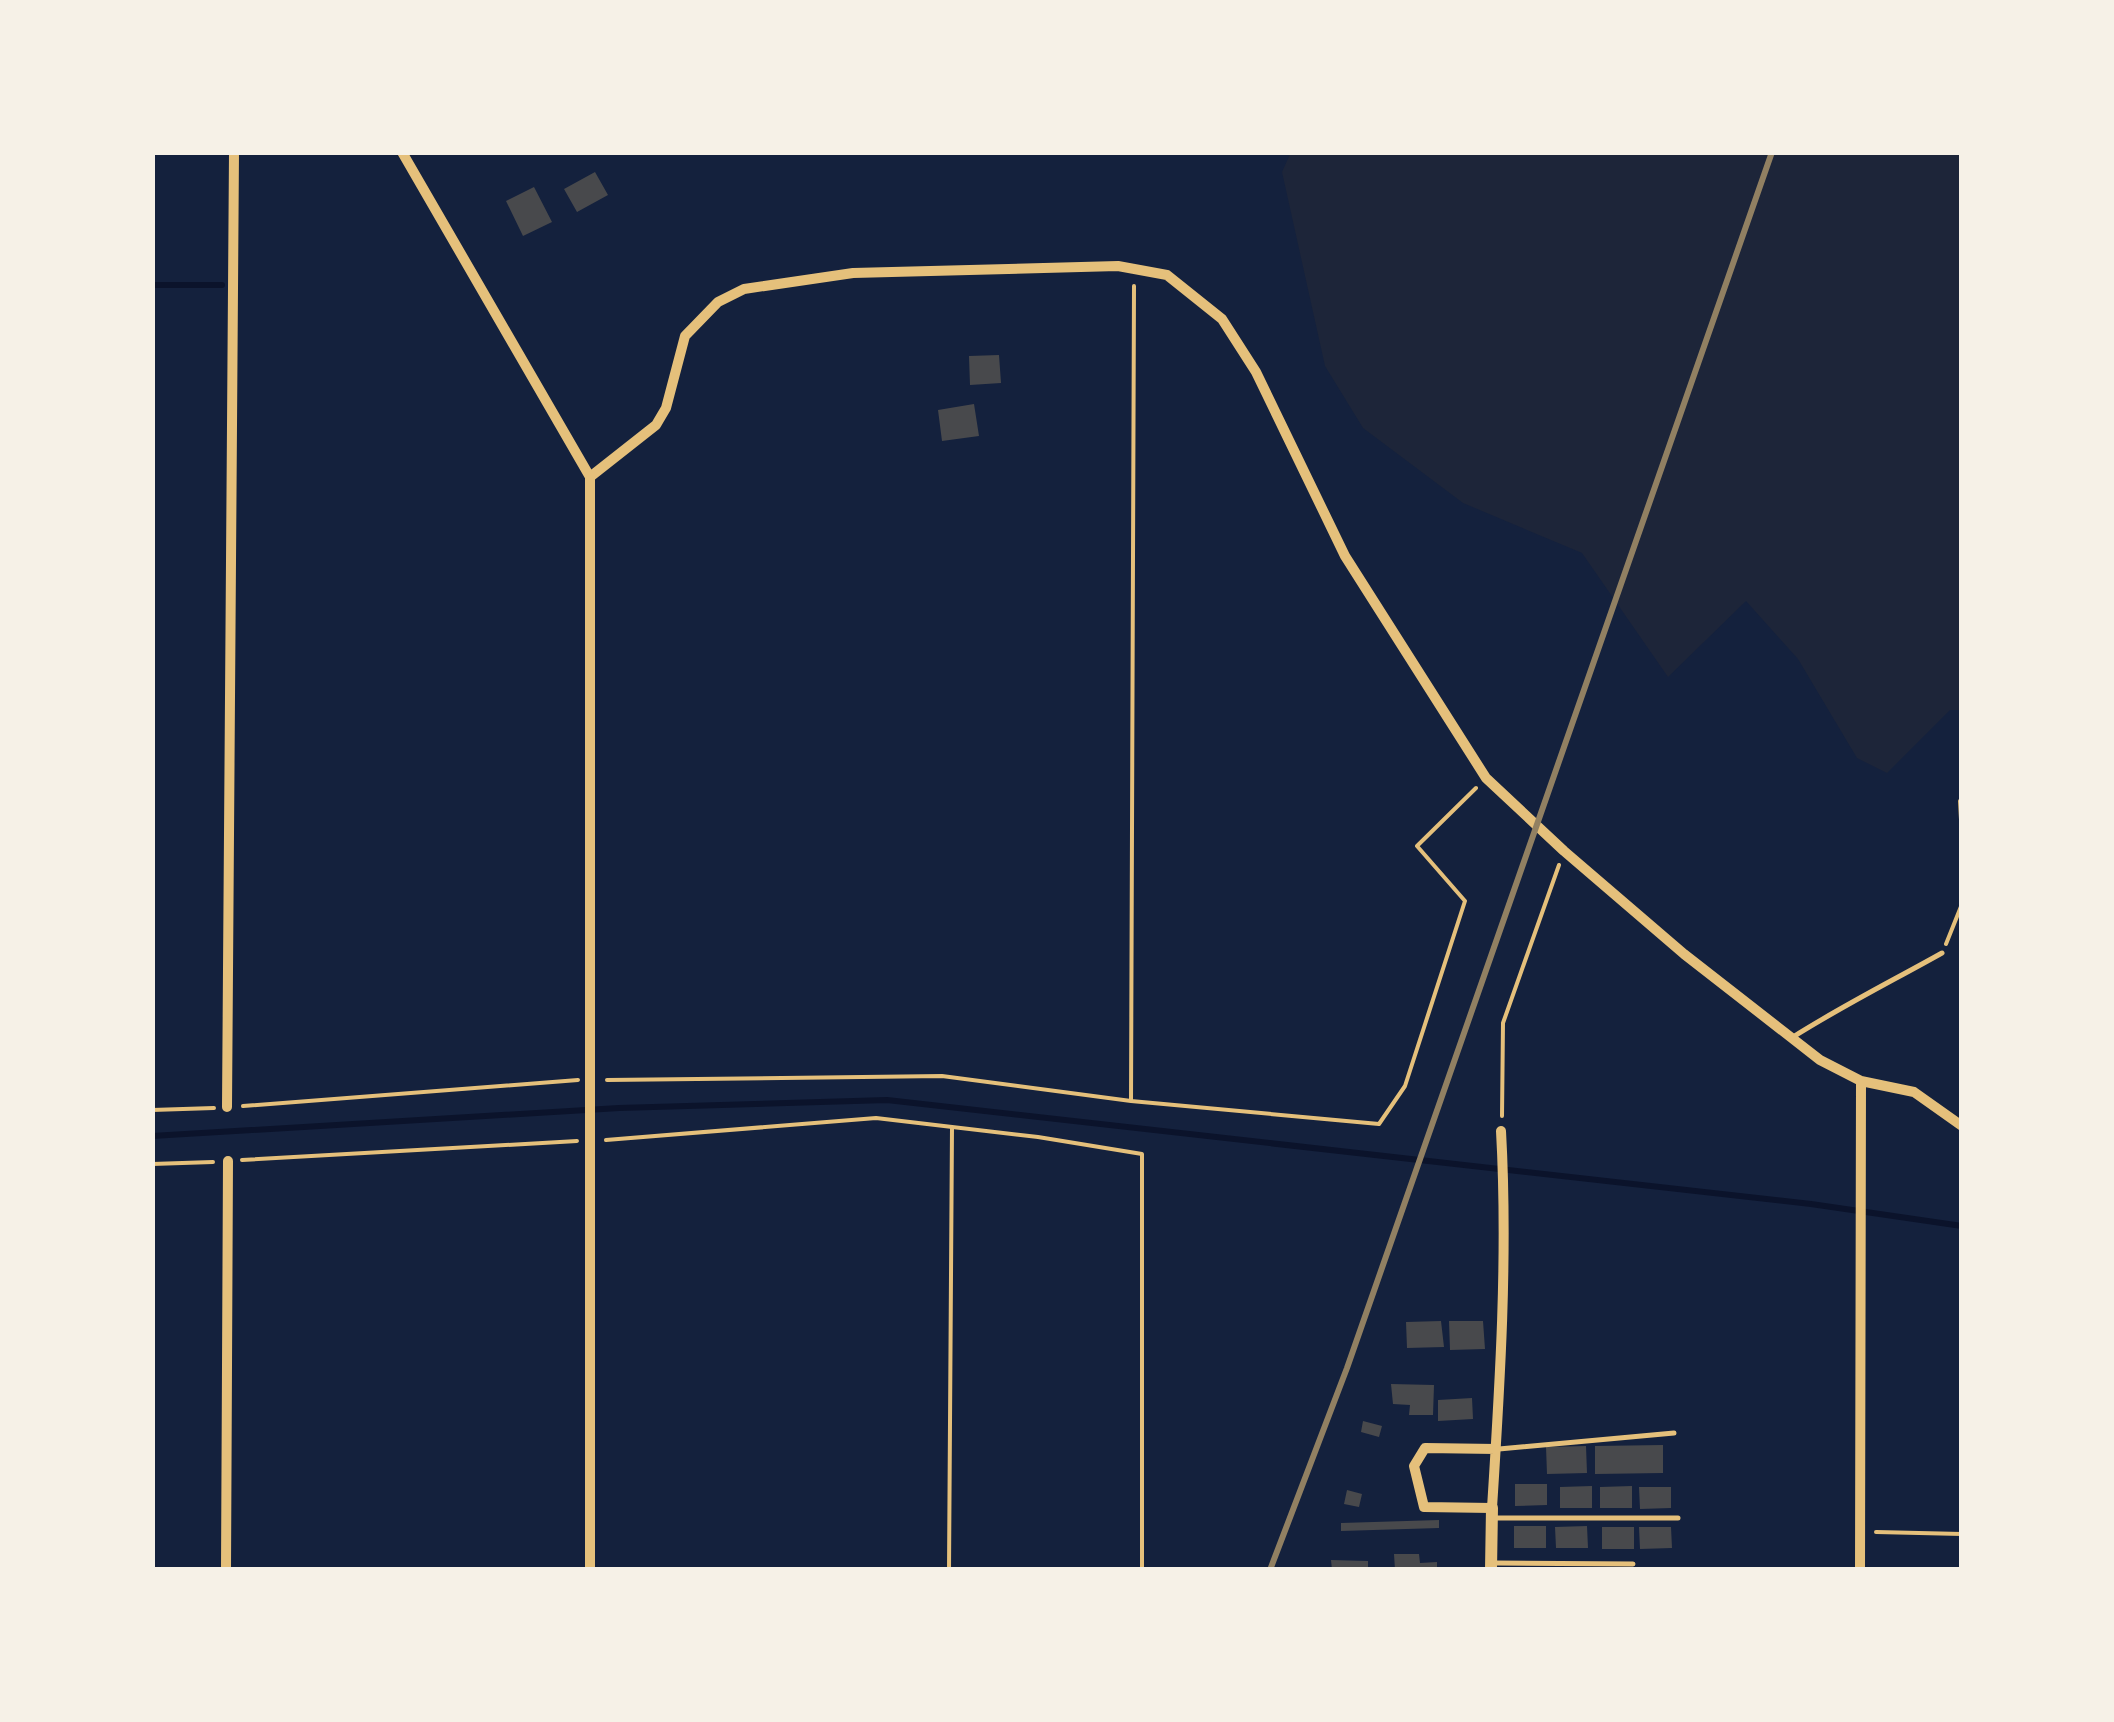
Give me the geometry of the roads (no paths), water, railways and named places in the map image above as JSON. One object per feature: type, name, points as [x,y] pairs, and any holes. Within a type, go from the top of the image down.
[{"type":"street","points":[[227,1107],[234,152]]},
{"type":"street","points":[[402,152],[590,478],[590,1570]]},
{"type":"street","points":[[590,478],[656,424],[666,408],[685,336],[718,302],[744,289],[786,279],[853,274],[1134,269],[1166,275],[1222,319],[1256,372],[1345,556],[1486,778],[1564,851],[1791,1038],[1860,1081],[1914,1092],[1962,1126]]},
{"type":"street","points":[[1860,1081],[1864,1183],[1860,1570]]},
{"type":"street","points":[[1491,1566],[1505,1196],[1502,1130]]},
{"type":"street","points":[[226,1570],[228,1161]]},
{"type":"street","points":[[1491,1513],[1424,1507],[1414,1466],[1425,1448],[1496,1449]]},
{"type":"lane","points":[[1791,1038],[1848,1000],[1890,984],[1942,953]]},
{"type":"lane","points":[[1496,1449],[1674,1432]]},
{"type":"lane","points":[[1491,1513],[1678,1518]]},
{"type":"lane","points":[[1491,1566],[1634,1564]]},
{"type":"waterway","points":[[152,285],[222,285]]},
{"type":"waterway","points":[[152,1136],[619,1108],[887,1100],[1811,1204],[1962,1226]]},
{"type":"railway","points":[[1270,1570],[1347,1368],[1772,152]]}]
